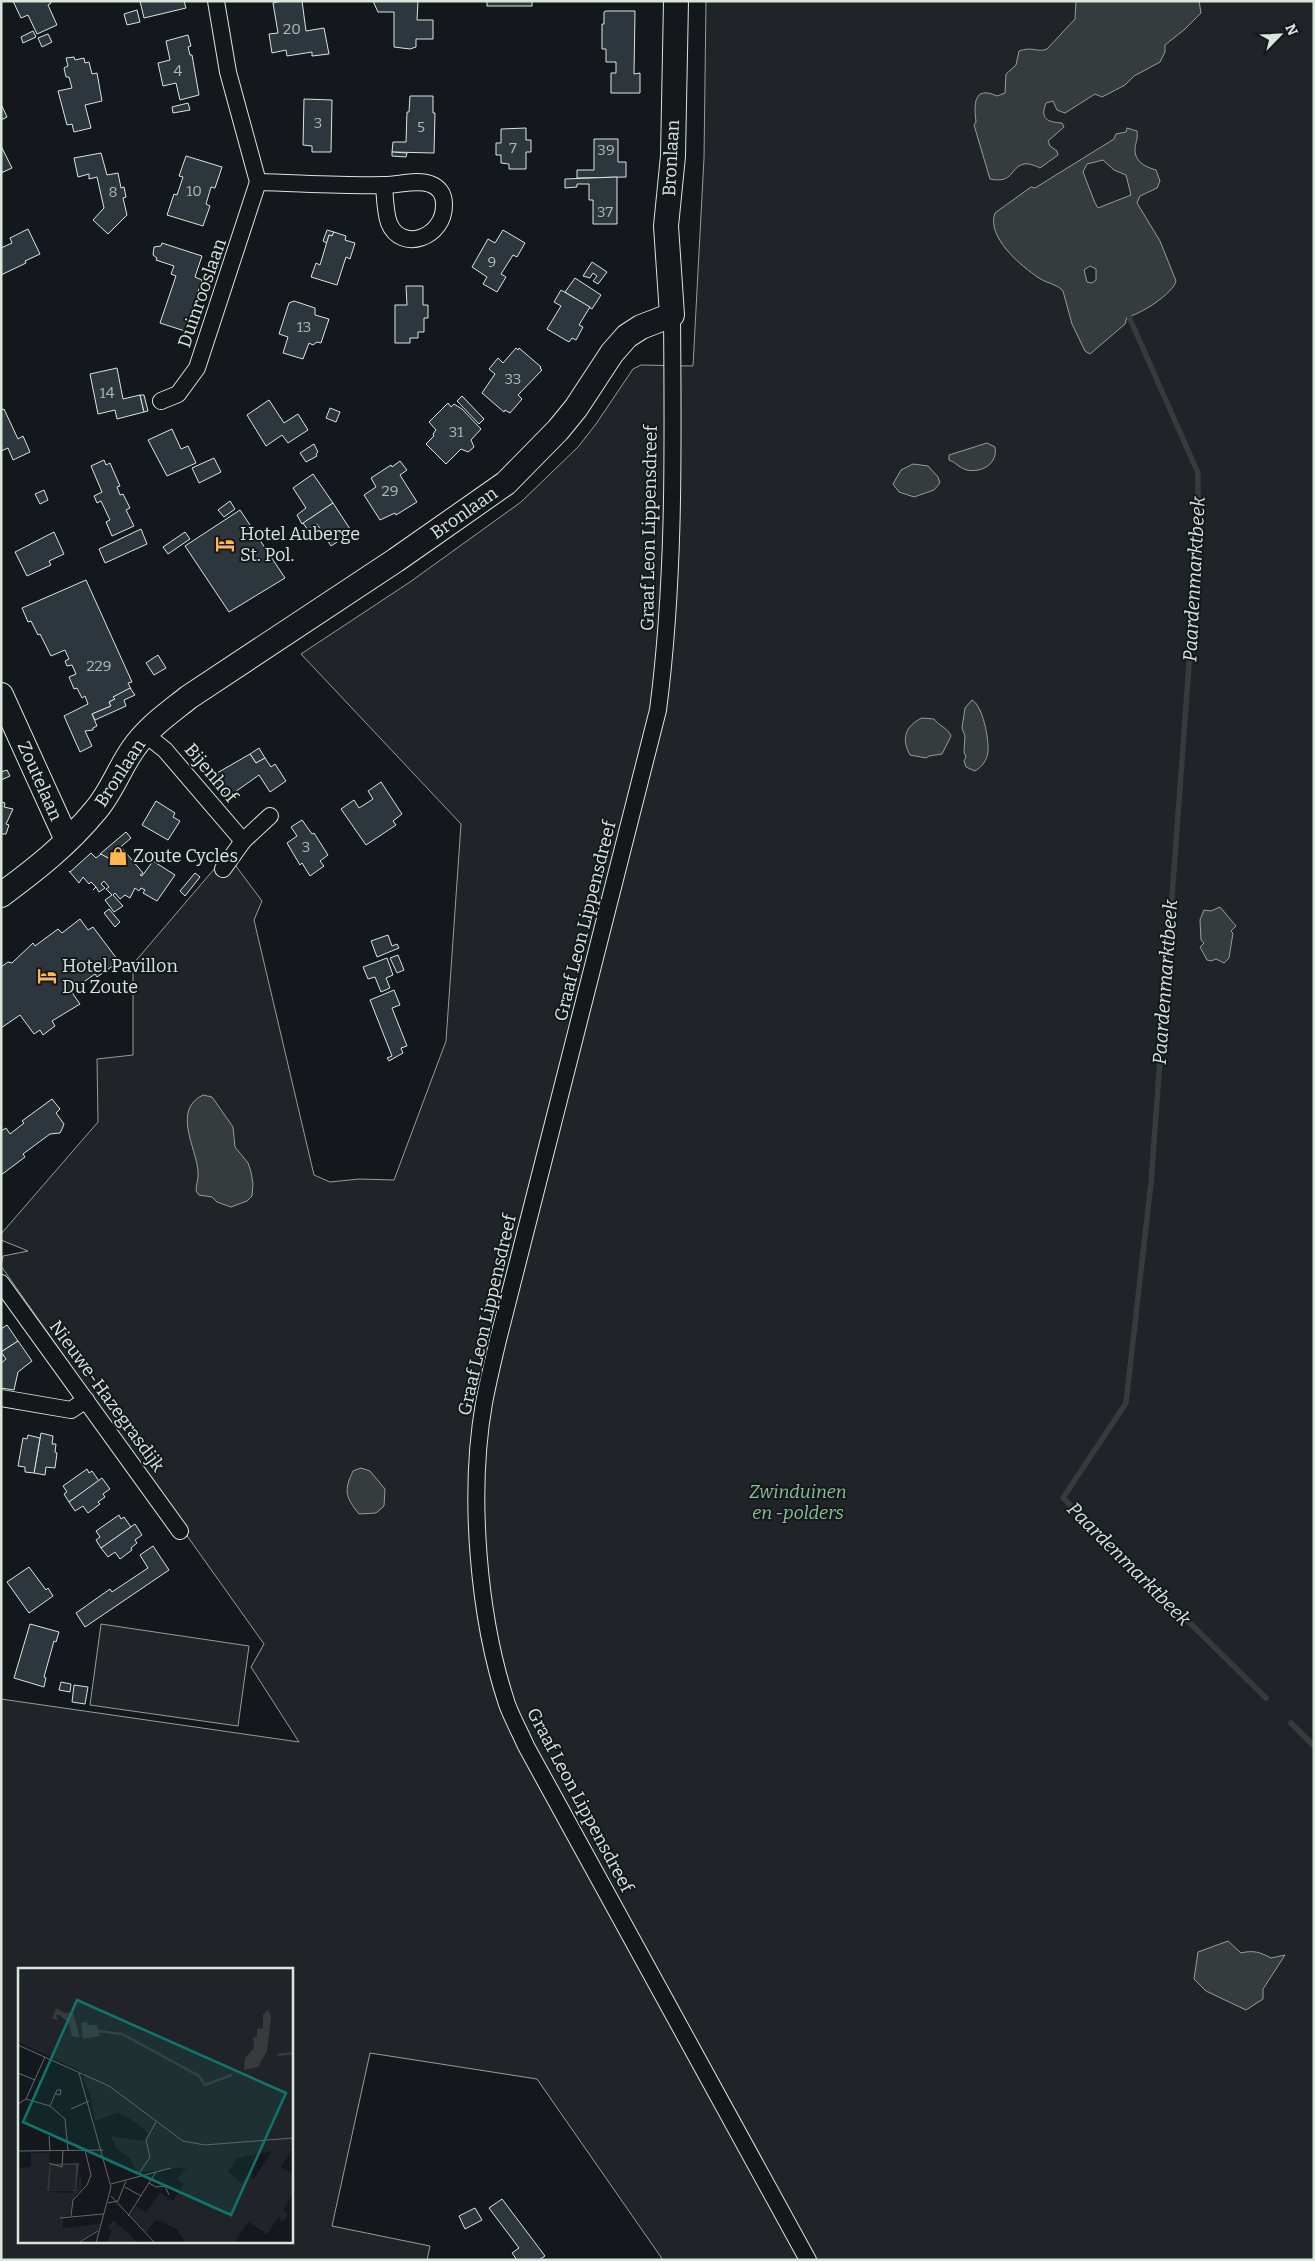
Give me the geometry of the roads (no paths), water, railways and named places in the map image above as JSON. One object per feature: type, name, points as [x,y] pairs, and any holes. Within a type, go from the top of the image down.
[{"type":"street","points":[[216,1],[228,72],[258,182],[384,185]]},
{"type":"street","name":"Bronlaan","points":[[1,895],[42,865],[96,811],[114,783],[132,749],[145,734],[188,697],[396,560],[506,483],[570,415],[626,336],[641,327],[672,315],[666,226],[672,156],[676,1]]},
{"type":"street","name":"Duinrooslaan","points":[[161,401],[178,394],[198,368],[258,182]]},
{"type":"street","name":"Graaf Leon Lippensdreef","points":[[672,315],[670,576],[667,634],[658,710],[498,1340],[484,1404],[477,1473],[476,1529],[495,1657],[507,1705],[526,1746],[808,2260]]},
{"type":"street","name":"Zoutelaan","points":[[1,695],[67,840]]},
{"type":"street","name":"Bijenhof","points":[[145,734],[165,750],[243,841]]},
{"type":"street","points":[[223,869],[243,841],[270,816]]},
{"type":"street","name":"Nieuwe-Hazegrasdijk","points":[[1,1283],[180,1532]]},
{"type":"street","points":[[1,1398],[71,1410],[86,1400]]},
{"type":"waterway","name":"Paardenmarktbeek","points":[[1127,312],[1198,473],[1198,542],[1151,1183],[1126,1403],[1063,1498],[1266,1698]]},
{"type":"waterway","name":"Paardenmarktbeek","points":[[1291,1723],[1314,1746]]},
{"type":"place","name":"Hotel Auberge St. Pol.","points":[[225,544]]},
{"type":"place","name":"Zoute Cycles","points":[[118,856]]},
{"type":"place","name":"Hotel Pavillon Du Zoute","points":[[47,976]]},
{"type":"park label","name":"Zwinduinen en -polders","points":[[798,1502]]}]
